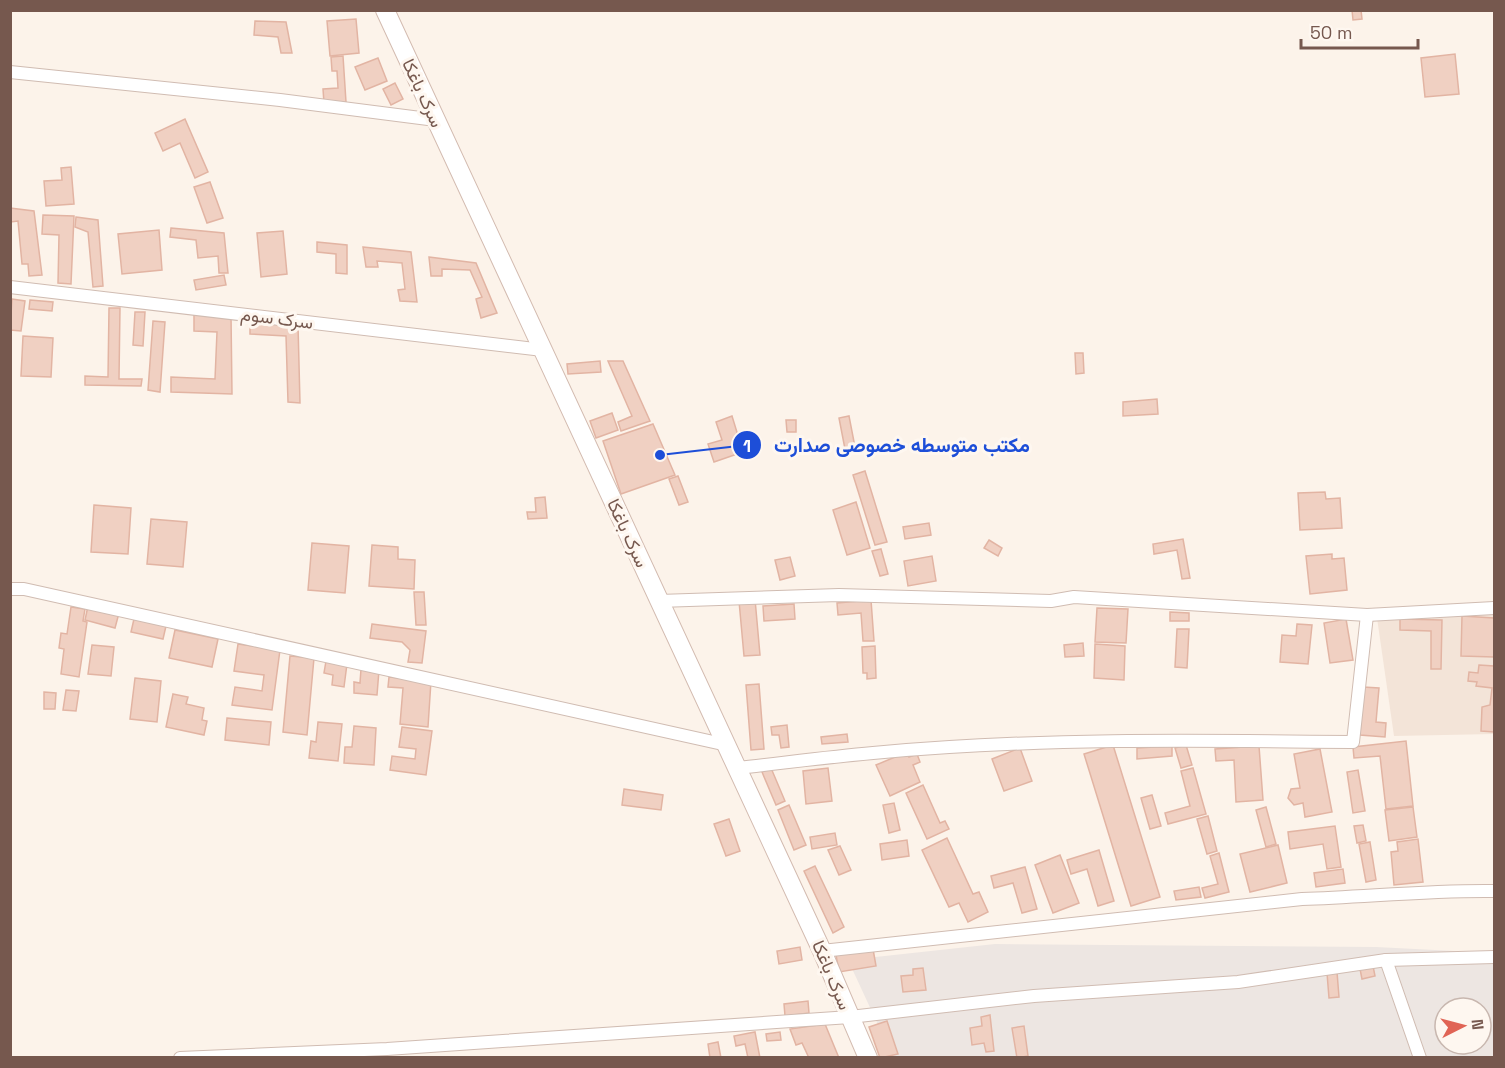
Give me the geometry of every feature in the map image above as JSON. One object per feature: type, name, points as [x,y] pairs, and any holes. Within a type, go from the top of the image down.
[{"type":"street","name":"سرک باغکا","points":[[385,10],[822,951],[868,1058]]},
{"type":"street","points":[[10,72],[280,100],[436,120]]},
{"type":"street","name":"سرک سوم","points":[[10,287],[543,350]]},
{"type":"street","points":[[10,589],[24,589],[726,745]]},
{"type":"street","points":[[659,601],[839,595],[1051,601],[1074,597],[1367,615],[1494,608]]},
{"type":"street","points":[[737,768],[875,753],[1027,745],[1190,740],[1353,742],[1367,615]]},
{"type":"street","points":[[822,951],[1302,898],[1370,897],[1448,890],[1494,891]]},
{"type":"street","points":[[180,1058],[387,1049],[850,1017],[1034,996],[1238,982],[1386,960],[1494,957]]},
{"type":"street","points":[[1386,960],[1420,1058]]},
{"type":"shaded area","points":[[1494,610],[1494,734],[1394,736],[1376,611]]},
{"type":"shaded area","points":[[995,944],[1376,947],[1494,953],[1494,1057],[893,1057],[848,960]]},
{"type":"building","points":[[1352,10],[1361,10],[1362,19],[1353,20]]},
{"type":"building","points":[[356,19],[359,53],[330,56],[327,21]]},
{"type":"building","points":[[255,21],[286,22],[292,53],[281,53],[278,37],[254,35]]},
{"type":"building","points":[[1455,54],[1459,94],[1425,97],[1421,58]]},
{"type":"building","points":[[343,56],[346,102],[324,103],[323,89],[338,88],[337,71],[332,71],[331,57]]},
{"type":"building","points":[[378,58],[387,81],[365,90],[355,67]]},
{"type":"building","points":[[395,83],[403,99],[391,105],[383,89]]},
{"type":"building","points":[[185,119],[208,172],[195,178],[180,143],[163,151],[155,133]]},
{"type":"building","points":[[71,167],[74,204],[46,206],[44,181],[62,180],[61,168]]},
{"type":"building","points":[[210,182],[223,218],[207,223],[194,187]]},
{"type":"building","points":[[10,208],[34,211],[42,275],[29,276],[28,264],[22,264],[18,221],[11,222]]},
{"type":"building","points":[[43,215],[74,216],[71,284],[58,283],[59,235],[42,234]]},
{"type":"building","points":[[76,217],[98,220],[103,286],[93,287],[88,232],[75,227]]},
{"type":"building","points":[[171,228],[224,233],[228,273],[219,273],[218,256],[198,258],[196,240],[170,237]]},
{"type":"building","points":[[159,230],[162,270],[122,274],[118,234]]},
{"type":"building","points":[[283,231],[287,274],[261,277],[257,233]]},
{"type":"building","points":[[317,242],[347,245],[347,274],[336,273],[336,254],[317,252]]},
{"type":"building","points":[[363,247],[411,252],[417,302],[400,301],[398,290],[405,289],[402,263],[377,261],[378,267],[366,267]]},
{"type":"building","points":[[429,257],[476,263],[497,313],[481,318],[476,299],[482,297],[470,270],[442,269],[442,276],[431,276]]},
{"type":"building","points":[[224,275],[226,285],[196,290],[194,280]]},
{"type":"building","points":[[12,299],[25,301],[21,331],[10,330]]},
{"type":"building","points":[[30,300],[53,302],[52,311],[29,309]]},
{"type":"building","points":[[109,308],[120,308],[119,379],[142,379],[141,386],[85,385],[85,376],[108,377]]},
{"type":"building","points":[[135,312],[145,312],[143,346],[133,345]]},
{"type":"building","points":[[194,313],[231,315],[232,394],[171,392],[171,377],[215,379],[217,332],[194,331]]},
{"type":"building","points":[[250,319],[298,325],[300,403],[288,402],[286,336],[250,334]]},
{"type":"building","points":[[153,321],[165,322],[160,392],[148,390]]},
{"type":"building","points":[[23,336],[53,338],[51,377],[21,376]]},
{"type":"building","points":[[1075,353],[1083,353],[1084,373],[1076,374]]},
{"type":"building","points":[[600,361],[601,372],[568,374],[567,364]]},
{"type":"building","points":[[608,361],[623,361],[650,421],[621,431],[618,422],[632,416]]},
{"type":"building","points":[[1157,399],[1158,414],[1123,416],[1123,402]]},
{"type":"building","points":[[612,413],[618,430],[596,438],[590,421]]},
{"type":"building","points":[[732,416],[743,452],[714,462],[708,444],[722,440],[716,422]]},
{"type":"building","points":[[849,416],[855,447],[845,449],[839,418]]},
{"type":"building","points":[[786,420],[796,420],[796,432],[787,432]]},
{"type":"building","points":[[653,424],[675,475],[621,494],[603,441]]},
{"type":"building","points":[[865,471],[887,542],[875,545],[853,475]]},
{"type":"building","points":[[678,476],[688,502],[679,505],[669,479]]},
{"type":"building","points":[[1325,492],[1326,499],[1340,498],[1342,528],[1300,530],[1298,493]]},
{"type":"building","points":[[545,497],[547,518],[528,519],[527,512],[536,512],[535,498]]},
{"type":"building","points":[[856,502],[870,548],[847,555],[833,510]]},
{"type":"building","points":[[94,505],[131,508],[128,554],[91,552]]},
{"type":"building","points":[[151,519],[187,522],[183,567],[147,564]]},
{"type":"building","points":[[929,523],[931,535],[905,539],[903,527]]},
{"type":"building","points":[[1183,539],[1190,578],[1182,579],[1177,550],[1154,554],[1153,544]]},
{"type":"building","points":[[989,540],[1002,548],[998,556],[984,548]]},
{"type":"building","points":[[312,543],[349,546],[345,593],[308,590]]},
{"type":"building","points":[[372,545],[398,547],[398,559],[415,560],[414,589],[369,586]]},
{"type":"building","points":[[881,549],[888,574],[880,576],[872,551]]},
{"type":"building","points":[[1332,554],[1332,559],[1344,558],[1347,590],[1310,594],[1306,556]]},
{"type":"building","points":[[932,556],[936,581],[908,586],[904,561]]},
{"type":"building","points":[[790,557],[795,576],[780,580],[775,560]]},
{"type":"building","points":[[414,592],[424,592],[426,625],[416,625]]},
{"type":"building","points":[[755,599],[760,655],[744,656],[739,601]]},
{"type":"building","points":[[871,600],[874,641],[863,641],[861,613],[838,615],[837,603]]},
{"type":"building","points":[[794,604],[795,619],[764,621],[763,606]]},
{"type":"building","points":[[88,606],[119,613],[115,628],[85,620]]},
{"type":"building","points":[[71,607],[85,609],[83,621],[87,622],[79,677],[61,674],[64,649],[59,648],[61,633],[67,634]]},
{"type":"building","points":[[1097,608],[1128,609],[1126,643],[1095,642]]},
{"type":"building","points":[[1170,612],[1189,613],[1189,621],[1170,621]]},
{"type":"building","points":[[1462,616],[1494,618],[1494,657],[1461,656]]},
{"type":"building","points":[[134,619],[166,626],[163,639],[131,632]]},
{"type":"building","points":[[1346,619],[1353,660],[1330,663],[1324,623]]},
{"type":"building","points":[[1400,619],[1442,620],[1441,669],[1431,669],[1431,631],[1400,630]]},
{"type":"building","points":[[372,624],[426,631],[422,663],[408,662],[410,650],[402,642],[370,638]]},
{"type":"building","points":[[1297,624],[1312,625],[1308,664],[1280,662],[1282,635],[1296,636]]},
{"type":"building","points":[[1177,629],[1189,629],[1187,668],[1175,667]]},
{"type":"building","points":[[175,630],[218,639],[212,667],[169,658]]},
{"type":"building","points":[[1083,643],[1084,656],[1065,657],[1064,645]]},
{"type":"building","points":[[238,644],[280,650],[272,710],[232,705],[235,687],[262,691],[264,675],[234,671]]},
{"type":"building","points":[[1095,644],[1125,646],[1124,680],[1094,678]]},
{"type":"building","points":[[92,645],[114,647],[111,676],[88,674]]},
{"type":"building","points":[[875,646],[876,678],[867,679],[867,673],[863,673],[862,647]]},
{"type":"building","points":[[290,656],[314,658],[307,735],[283,732]]},
{"type":"building","points":[[326,661],[347,664],[344,687],[332,685],[333,675],[324,673]]},
{"type":"building","points":[[1479,665],[1494,666],[1494,732],[1481,731],[1482,707],[1490,705],[1492,688],[1476,686],[1477,682],[1468,681],[1469,672],[1478,673]]},
{"type":"building","points":[[361,669],[379,670],[377,695],[354,693],[354,682],[360,683]]},
{"type":"building","points":[[389,677],[431,681],[428,727],[400,724],[403,688],[388,687]]},
{"type":"building","points":[[135,678],[161,681],[157,722],[130,719]]},
{"type":"building","points":[[759,684],[764,749],[751,750],[746,685]]},
{"type":"building","points":[[1363,687],[1379,688],[1376,722],[1386,723],[1385,737],[1360,735]]},
{"type":"building","points":[[66,690],[79,691],[76,711],[63,710]]},
{"type":"building","points":[[44,692],[56,693],[55,709],[44,709]]},
{"type":"building","points":[[173,694],[188,697],[186,704],[204,708],[202,720],[207,721],[204,735],[166,727]]},
{"type":"building","points":[[227,718],[271,722],[269,745],[225,740]]},
{"type":"building","points":[[318,722],[342,724],[338,761],[309,758],[311,741],[316,742]]},
{"type":"building","points":[[787,725],[789,747],[781,748],[779,735],[772,735],[771,727]]},
{"type":"building","points":[[354,726],[376,728],[374,765],[344,763],[345,747],[352,747]]},
{"type":"building","points":[[402,727],[432,731],[426,775],[390,770],[392,756],[415,759],[416,749],[399,747]]},
{"type":"building","points":[[847,734],[848,742],[822,744],[821,737]]},
{"type":"building","points":[[1406,741],[1413,806],[1386,809],[1380,756],[1354,758],[1353,747]]},
{"type":"building","points":[[1113,745],[1160,897],[1131,906],[1084,754]]},
{"type":"building","points":[[1186,745],[1192,765],[1181,768],[1175,748]]},
{"type":"building","points":[[1172,746],[1172,756],[1137,759],[1137,748]]},
{"type":"building","points":[[1259,746],[1263,800],[1236,802],[1234,760],[1216,761],[1215,749]]},
{"type":"building","points":[[1020,748],[1032,781],[1004,791],[992,759]]},
{"type":"building","points":[[1320,749],[1332,812],[1305,817],[1303,803],[1294,805],[1288,798],[1291,789],[1300,788],[1294,754]]},
{"type":"building","points":[[907,752],[909,757],[917,754],[920,762],[913,765],[920,782],[890,796],[876,765]]},
{"type":"building","points":[[771,768],[785,801],[776,805],[762,772]]},
{"type":"building","points":[[828,768],[832,801],[806,804],[803,771]]},
{"type":"building","points":[[1193,768],[1206,814],[1168,824],[1165,813],[1190,806],[1181,771]]},
{"type":"building","points":[[1358,770],[1365,811],[1353,813],[1347,772]]},
{"type":"building","points":[[923,785],[940,823],[945,821],[949,829],[927,839],[906,793]]},
{"type":"building","points":[[624,789],[663,795],[661,810],[622,805]]},
{"type":"building","points":[[1152,795],[1161,826],[1150,829],[1141,798]]},
{"type":"building","points":[[894,803],[900,830],[889,833],[883,805]]},
{"type":"building","points":[[789,805],[806,845],[794,850],[778,810]]},
{"type":"building","points":[[1266,807],[1276,844],[1266,847],[1256,810]]},
{"type":"building","points":[[1413,807],[1417,837],[1389,841],[1385,810]]},
{"type":"building","points":[[1208,816],[1217,851],[1207,854],[1197,819]]},
{"type":"building","points":[[729,819],[740,851],[726,856],[714,824]]},
{"type":"building","points":[[1363,825],[1366,841],[1357,843],[1354,826]]},
{"type":"building","points":[[1335,826],[1341,867],[1327,869],[1323,844],[1290,849],[1288,832]]},
{"type":"building","points":[[835,833],[837,845],[812,849],[810,837]]},
{"type":"building","points":[[947,838],[973,894],[979,892],[988,912],[968,922],[959,903],[949,907],[922,850]]},
{"type":"building","points":[[1418,839],[1423,882],[1394,885],[1391,852],[1398,851],[1397,842]]},
{"type":"building","points":[[907,840],[909,856],[882,860],[880,844]]},
{"type":"building","points":[[1370,842],[1376,880],[1366,882],[1359,844]]},
{"type":"building","points":[[1278,845],[1287,883],[1250,892],[1240,854]]},
{"type":"building","points":[[840,846],[851,870],[839,875],[828,850]]},
{"type":"building","points":[[1099,850],[1114,901],[1098,906],[1087,869],[1071,874],[1067,860]]},
{"type":"building","points":[[1219,853],[1229,892],[1205,898],[1202,888],[1218,884],[1210,856]]},
{"type":"building","points":[[1060,855],[1079,903],[1053,913],[1035,865]]},
{"type":"building","points":[[815,866],[844,927],[833,933],[804,871]]},
{"type":"building","points":[[1025,867],[1037,909],[1022,913],[1013,883],[994,888],[991,876]]},
{"type":"building","points":[[1343,869],[1345,883],[1316,887],[1314,873]]},
{"type":"building","points":[[1199,887],[1201,897],[1176,900],[1174,891]]},
{"type":"building","points":[[800,947],[802,960],[779,964],[777,951]]},
{"type":"building","points":[[873,949],[876,966],[839,972],[836,955]]},
{"type":"building","points":[[1373,966],[1375,976],[1362,979],[1360,969]]},
{"type":"building","points":[[923,968],[926,990],[903,992],[901,976],[913,975],[913,969]]},
{"type":"building","points":[[1337,972],[1339,997],[1329,998],[1327,973]]},
{"type":"building","points":[[808,1001],[809,1013],[785,1016],[784,1004]]},
{"type":"building","points":[[990,1015],[994,1051],[986,1052],[984,1043],[972,1045],[970,1028],[982,1026],[981,1017]]},
{"type":"building","points":[[887,1021],[898,1054],[880,1058],[869,1027]]},
{"type":"building","points":[[825,1024],[839,1058],[809,1058],[802,1043],[796,1045],[790,1029]]},
{"type":"building","points":[[1024,1026],[1028,1056],[1017,1058],[1012,1028]]},
{"type":"building","points":[[755,1032],[760,1058],[748,1058],[745,1044],[736,1046],[734,1036]]},
{"type":"building","points":[[780,1032],[781,1040],[767,1041],[766,1034]]},
{"type":"building","points":[[718,1042],[721,1058],[710,1058],[708,1044]]},
{"type":"place","name":"مکتب متوسطه خصوصی صدارت","points":[[660,455]]}]
